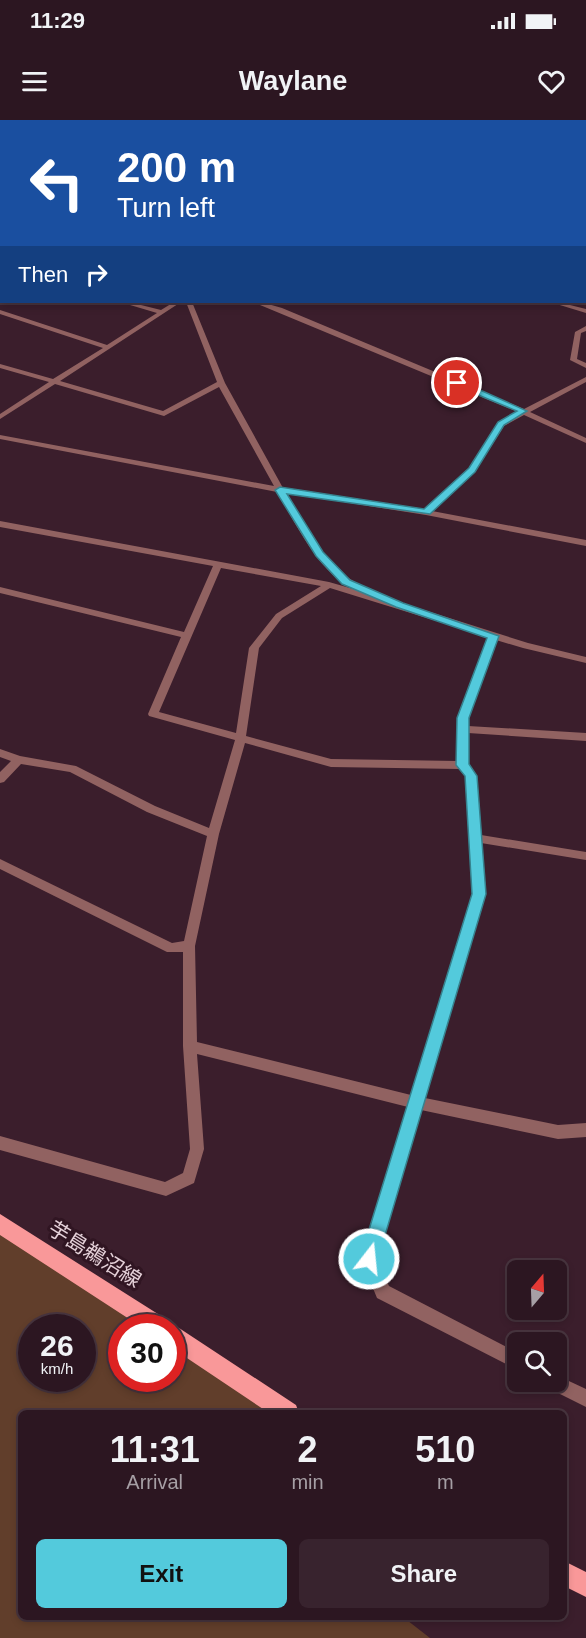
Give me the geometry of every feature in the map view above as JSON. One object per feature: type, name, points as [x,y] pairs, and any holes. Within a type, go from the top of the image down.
[{"type":"main road","name":"芋島鵜沼線","points":[[0,1224],[140,1314]]},
{"type":"main road","points":[[186,1344],[284,1410]]},
{"type":"main road","points":[[567,1575],[586,1585]]},
{"type":"street","points":[[127,303],[160,312]]},
{"type":"street","points":[[0,417],[176,303]]},
{"type":"street","points":[[189,303],[221,383],[280,490],[319,554],[346,582],[399,605]]},
{"type":"street","points":[[259,303],[280,309],[523,411],[586,441]]},
{"type":"street","points":[[558,303],[586,311]]},
{"type":"street","points":[[0,312],[108,347]]},
{"type":"street","points":[[586,328],[578,332],[573,360],[586,366]]},
{"type":"street","points":[[0,366],[164,414],[221,383]]},
{"type":"street","points":[[426,512],[472,470],[501,424],[586,379]]},
{"type":"street","points":[[0,436],[280,490],[426,512],[586,543]]},
{"type":"street","points":[[0,524],[329,585],[493,636],[586,660]]},
{"type":"street","points":[[218,564],[153,714],[240,740],[331,763],[463,765]]},
{"type":"street","points":[[0,1143],[166,1189],[189,1178],[198,1149],[190,1046],[189,946],[213,834],[240,740],[254,648],[279,616],[329,585]]},
{"type":"street","points":[[0,590],[188,636]]},
{"type":"street","points":[[493,636],[463,718],[463,765],[471,776],[479,894],[369,1259],[383,1292],[507,1356]]},
{"type":"street","points":[[463,729],[586,737]]},
{"type":"street","points":[[0,753],[19,760],[72,769],[151,809],[213,834]]},
{"type":"street","points":[[0,778],[19,760]]},
{"type":"street","points":[[475,838],[586,856]]},
{"type":"street","points":[[0,864],[171,948],[189,946]]},
{"type":"street","points":[[190,1046],[415,1102],[558,1132],[586,1130]]},
{"type":"street","points":[[567,1388],[586,1398]]},
{"type":"shaded area","points":[[0,1224],[142,1314],[108,1314],[108,1392],[186,1392],[186,1344],[284,1410],[18,1410],[18,1620],[407,1620],[430,1638],[0,1638]]},
{"type":"route","points":[[369,1259],[479,894],[471,776],[463,765],[463,718],[493,636],[399,605],[346,582],[319,554],[280,490],[426,512],[472,470],[501,424],[523,411],[457,383]]}]
